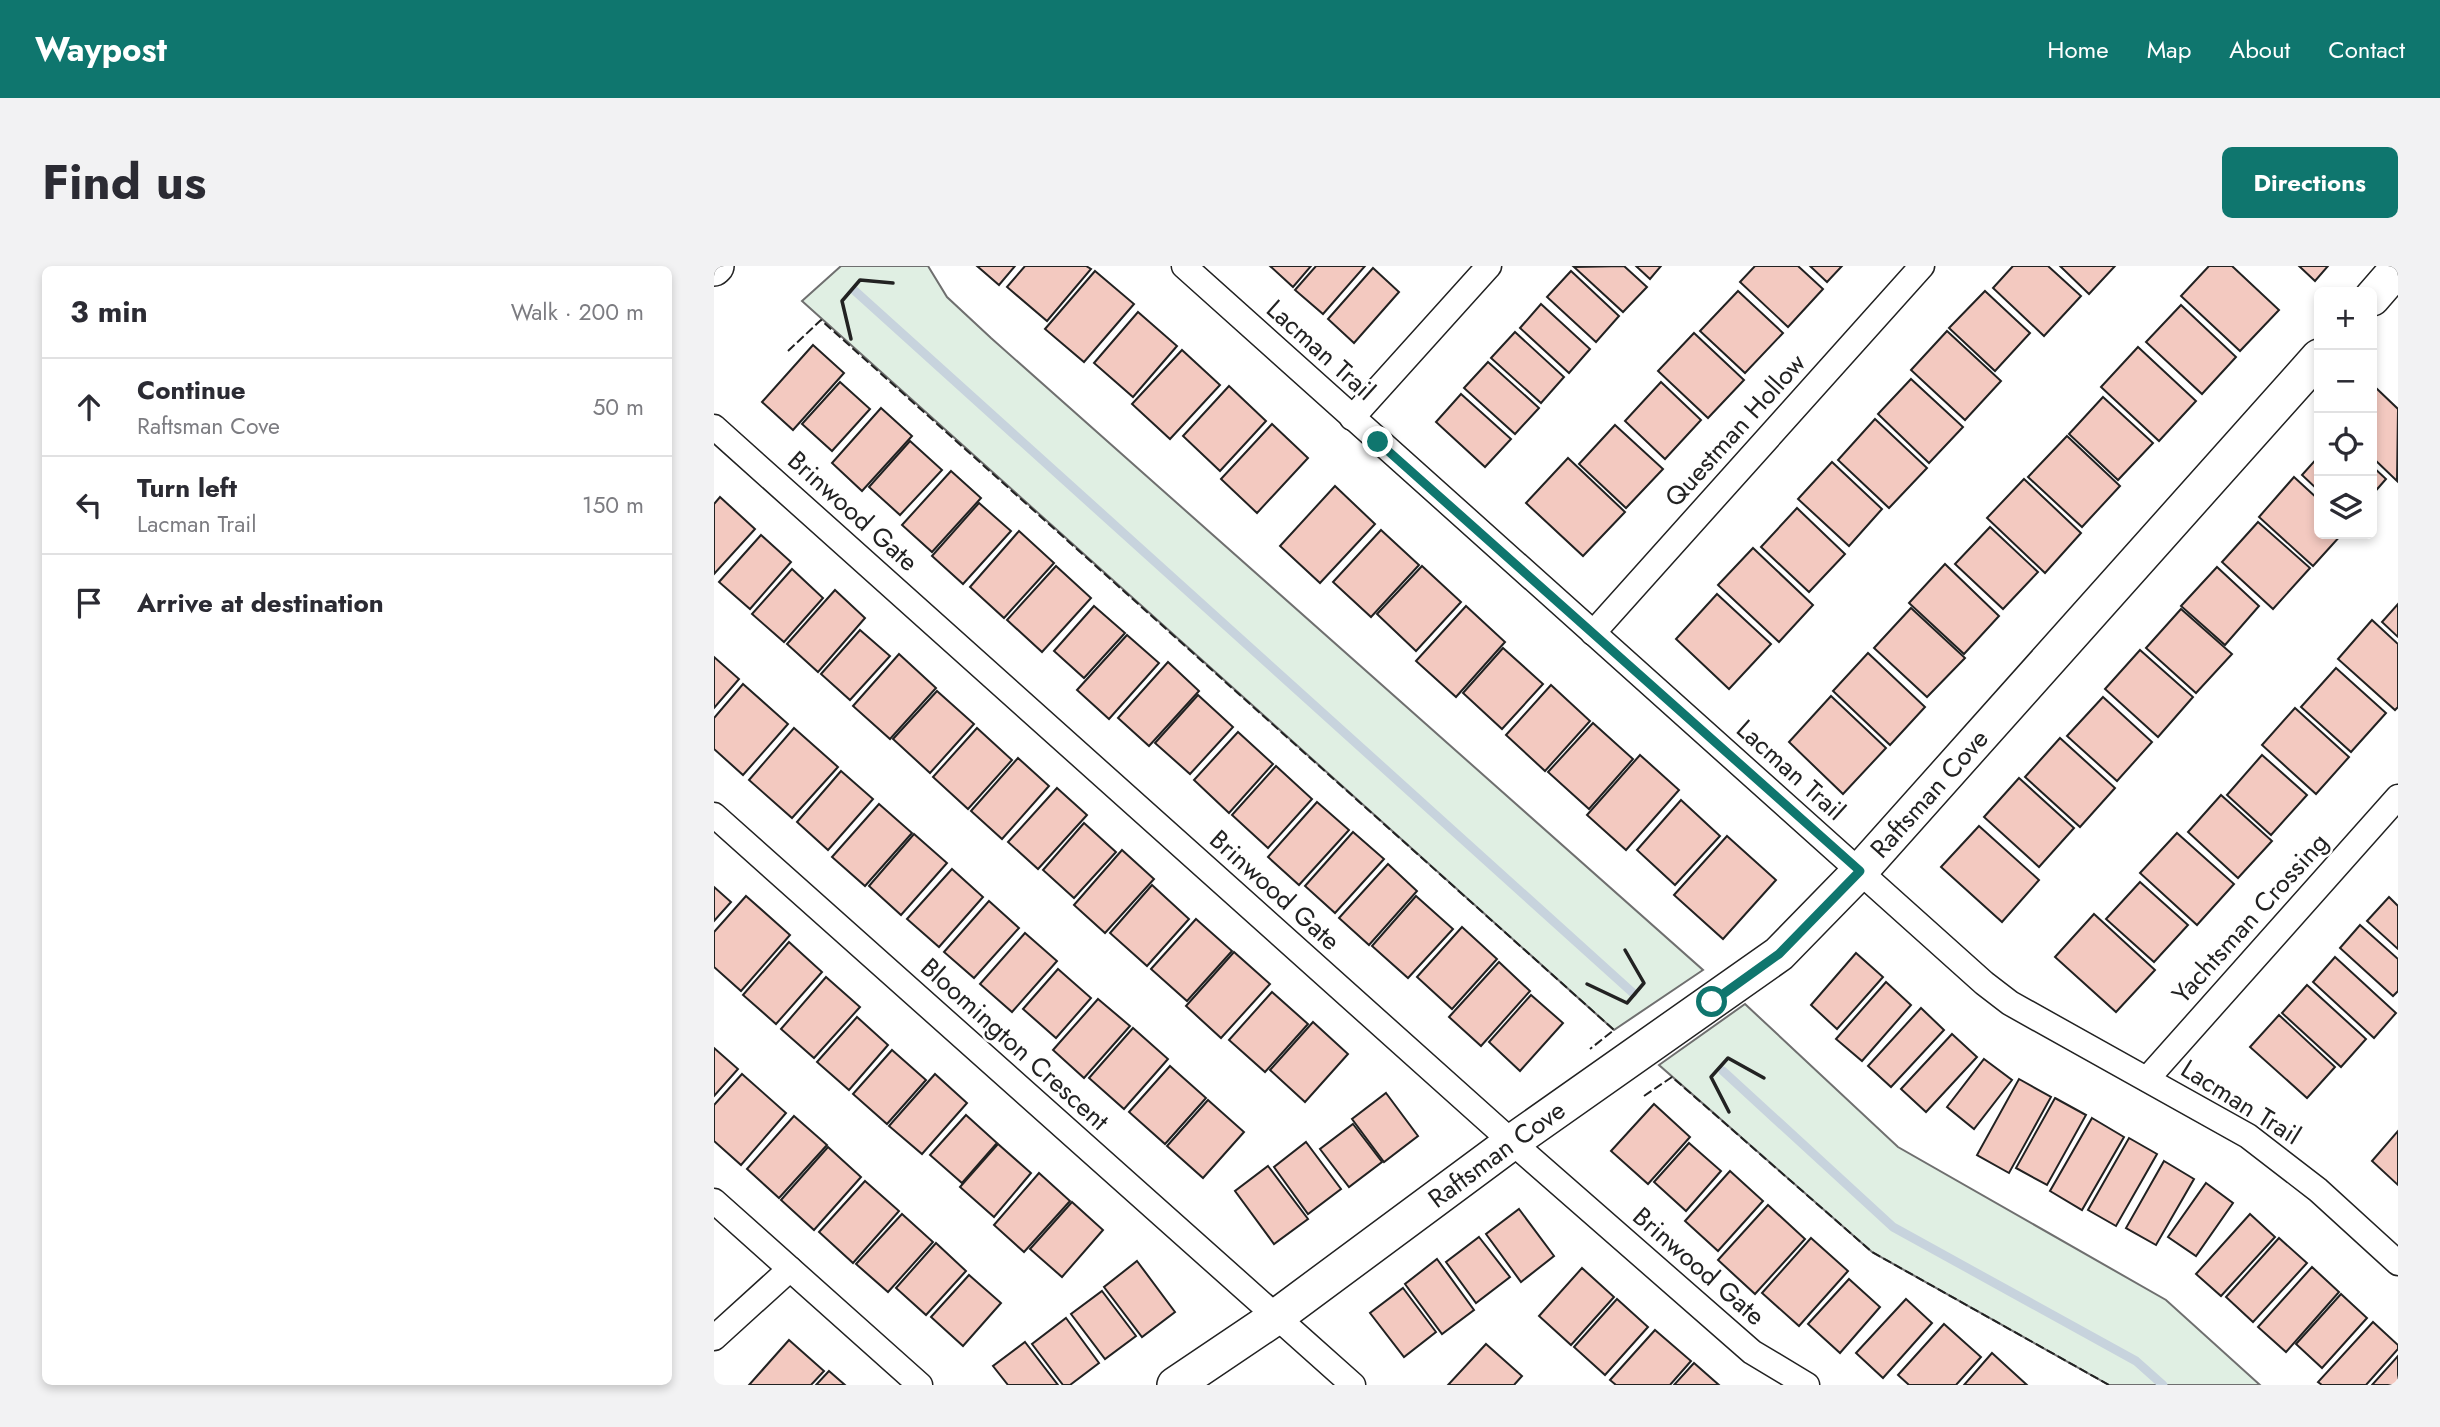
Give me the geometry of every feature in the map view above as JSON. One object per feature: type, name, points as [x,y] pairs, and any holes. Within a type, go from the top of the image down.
[{"type":"street","name":"Lacman Trail","points":[[1184,266],[1592,634],[2010,1003],[2248,1136],[2277,1157],[2398,1264]]},
{"type":"street","points":[[1352,418],[1489,266]]},
{"type":"street","name":"Questman Hollow","points":[[1592,634],[1922,266]]},
{"type":"street","points":[[2377,292],[2398,268]]},
{"type":"street","name":"Raftsman Cove","points":[[1175,1385],[1276,1317],[1512,1142],[1779,954],[1860,871],[2314,363]]},
{"type":"street","name":"Brinwood Gate","points":[[714,426],[1512,1142],[1752,1352],[1807,1385]]},
{"type":"street","name":"Yachtsman Crossing","points":[[2147,1079],[2398,797]]},
{"type":"street","name":"Bloomington Crescent","points":[[714,815],[1353,1385]]},
{"type":"street","points":[[714,1201],[920,1385]]},
{"type":"street","points":[[714,1338],[790,1269]]},
{"type":"green space","points":[[841,266],[928,266],[947,297],[991,338],[1703,970],[1614,1030],[802,301]]},
{"type":"green space","points":[[1745,1004],[1898,1147],[2166,1300],[2260,1385],[2109,1385],[1872,1252],[1659,1065]]},
{"type":"building","points":[[977,266],[1015,266],[999,285]]},
{"type":"building","points":[[1025,266],[1086,266],[1091,269],[1047,321],[1007,287]]},
{"type":"building","points":[[1270,266],[1311,266],[1293,287]]},
{"type":"building","points":[[1316,266],[1365,266],[1323,314],[1295,290]]},
{"type":"building","points":[[1624,266],[1647,287],[1623,312],[1574,267]]},
{"type":"building","points":[[1636,266],[1661,266],[1650,279]]},
{"type":"building","points":[[1755,266],[1798,266],[1823,289],[1788,327],[1740,282]]},
{"type":"building","points":[[1810,266],[1842,266],[1827,282]]},
{"type":"building","points":[[2013,266],[2048,266],[2081,296],[2044,336],[1993,288]]},
{"type":"building","points":[[2060,266],[2115,266],[2089,294]]},
{"type":"building","points":[[2209,266],[2232,266],[2279,310],[2240,351],[2181,296]]},
{"type":"building","points":[[2299,266],[2328,266],[2315,281]]},
{"type":"building","points":[[1373,268],[1399,292],[1354,343],[1328,319]]},
{"type":"building","points":[[1095,271],[1134,304],[1084,362],[1045,329]]},
{"type":"building","points":[[1571,271],[1619,316],[1596,342],[1547,297]]},
{"type":"building","points":[[1738,291],[1783,333],[1745,373],[1700,331]]},
{"type":"building","points":[[1985,291],[2030,333],[1995,371],[1949,328]]},
{"type":"building","points":[[1541,304],[1590,349],[1569,373],[1520,328]]},
{"type":"building","points":[[2181,305],[2236,357],[2202,394],[2146,342]]},
{"type":"building","points":[[1138,312],[1177,346],[1133,397],[1094,363]]},
{"type":"building","points":[[1947,331],[2001,381],[1965,420],[1911,370]]},
{"type":"building","points":[[1515,332],[1564,377],[1541,403],[1491,358]]},
{"type":"building","points":[[1694,333],[1744,380],[1708,418],[1658,371]]},
{"type":"building","points":[[813,345],[844,373],[793,430],[762,402]]},
{"type":"building","points":[[2138,347],[2196,401],[2159,441],[2101,387]]},
{"type":"building","points":[[1182,350],[1220,385],[1170,439],[1132,404]]},
{"type":"building","points":[[1488,362],[1539,408],[1515,434],[1464,388]]},
{"type":"building","points":[[1911,379],[1963,427],[1929,463],[1878,414]]},
{"type":"building","points":[[840,382],[870,409],[832,451],[802,424]]},
{"type":"building","points":[[1661,382],[1701,420],[1665,459],[1625,421]]},
{"type":"building","points":[[1229,386],[1266,421],[1220,471],[1183,436]]},
{"type":"building","points":[[2377,389],[2398,409],[2397,481],[2377,462]]},
{"type":"building","points":[[1461,394],[1511,439],[1485,467],[1436,422]]},
{"type":"building","points":[[2103,397],[2153,443],[2118,480],[2069,434]]},
{"type":"building","points":[[881,408],[912,436],[862,491],[832,463]]},
{"type":"building","points":[[1875,419],[1927,468],[1889,508],[1838,460]]},
{"type":"building","points":[[1272,424],[1308,458],[1257,513],[1221,479]]},
{"type":"building","points":[[1615,425],[1663,469],[1626,508],[1579,464]]},
{"type":"building","points":[[2067,436],[2120,486],[2082,527],[2028,477]]},
{"type":"building","points":[[910,441],[942,470],[900,515],[869,487]]},
{"type":"building","points":[[1568,458],[1625,512],[1583,556],[1526,503]]},
{"type":"building","points":[[1832,462],[1882,509],[1849,546],[1798,499]]},
{"type":"building","points":[[2314,462],[2314,486],[2302,475]]},
{"type":"building","points":[[951,471],[981,498],[932,552],[902,525]]},
{"type":"building","points":[[2377,471],[2386,479],[2377,489]]},
{"type":"building","points":[[2294,477],[2314,495],[2314,539],[2337,539],[2313,566],[2259,517]]},
{"type":"building","points":[[2024,479],[2081,533],[2045,573],[1987,518]]},
{"type":"building","points":[[1335,486],[1375,524],[1320,583],[1280,546]]},
{"type":"building","points":[[720,497],[755,529],[714,574],[714,504]]},
{"type":"building","points":[[979,503],[1011,531],[963,584],[932,556]]},
{"type":"building","points":[[1797,508],[1845,554],[1809,592],[1761,547]]},
{"type":"building","points":[[2258,522],[2310,568],[2273,609],[2222,562]]},
{"type":"building","points":[[1990,527],[2038,572],[2003,609],[1955,564]]},
{"type":"building","points":[[1381,530],[1419,565],[1371,617],[1333,582]]},
{"type":"building","points":[[1019,531],[1054,563],[1004,618],[970,587]]},
{"type":"building","points":[[761,535],[791,562],[750,609],[719,582]]},
{"type":"building","points":[[1753,548],[1813,605],[1779,642],[1718,585]]},
{"type":"building","points":[[1945,564],[1999,616],[1964,654],[1909,603]]},
{"type":"building","points":[[1056,566],[1091,598],[1042,652],[1007,620]]},
{"type":"building","points":[[1422,566],[1461,602],[1416,651],[1377,614]]},
{"type":"building","points":[[2217,567],[2259,606],[2225,645],[2181,606]]},
{"type":"building","points":[[792,569],[823,598],[784,642],[752,614]]},
{"type":"building","points":[[835,590],[865,618],[818,672],[787,644]]},
{"type":"building","points":[[1717,594],[1771,644],[1729,689],[1676,639]]},
{"type":"building","points":[[2398,604],[2398,637],[2382,622]]},
{"type":"building","points":[[1094,606],[1125,633],[1084,678],[1054,651]]},
{"type":"building","points":[[1466,606],[1505,642],[1456,697],[1416,661]]},
{"type":"building","points":[[1911,608],[1965,658],[1927,697],[1874,648]]},
{"type":"building","points":[[2181,609],[2232,654],[2196,693],[2146,648]]},
{"type":"building","points":[[2372,620],[2398,644],[2398,707],[2395,710],[2338,659]]},
{"type":"building","points":[[860,630],[890,656],[850,700],[821,674]]},
{"type":"building","points":[[1127,635],[1159,663],[1109,719],[1077,690]]},
{"type":"building","points":[[1503,648],[1543,684],[1502,729],[1463,693]]},
{"type":"building","points":[[2140,650],[2193,697],[2158,737],[2105,689]]},
{"type":"building","points":[[1868,653],[1925,707],[1890,745],[1833,691]]},
{"type":"building","points":[[899,654],[936,688],[890,739],[853,706]]},
{"type":"building","points":[[714,657],[739,679],[714,708]]},
{"type":"building","points":[[1168,662],[1199,691],[1149,746],[1118,718]]},
{"type":"building","points":[[2336,668],[2386,713],[2351,752],[2301,707]]},
{"type":"building","points":[[743,684],[788,724],[743,775],[714,749],[714,718]]},
{"type":"building","points":[[1551,685],[1590,721],[1545,771],[1506,735]]},
{"type":"building","points":[[937,691],[974,724],[930,773],[893,739]]},
{"type":"building","points":[[1198,695],[1233,727],[1190,774],[1155,743]]},
{"type":"building","points":[[1831,696],[1886,748],[1843,794],[1789,742]]},
{"type":"building","points":[[2103,697],[2152,742],[2117,781],[2067,736]]},
{"type":"building","points":[[2295,708],[2349,757],[2316,794],[2262,745]]},
{"type":"building","points":[[1593,723],[1633,759],[1589,809],[1548,772]]},
{"type":"building","points":[[794,728],[838,767],[792,818],[749,780]]},
{"type":"building","points":[[977,728],[1012,760],[968,809],[933,777]]},
{"type":"building","points":[[1238,732],[1273,764],[1229,813],[1194,780]]},
{"type":"building","points":[[2060,738],[2115,788],[2080,827],[2025,777]]},
{"type":"building","points":[[1640,755],[1679,790],[1626,850],[1587,815]]},
{"type":"building","points":[[2262,755],[2307,795],[2271,835],[2227,795]]},
{"type":"building","points":[[1018,758],[1049,786],[1002,839],[971,811]]},
{"type":"building","points":[[1276,766],[1312,799],[1268,848],[1232,815]]},
{"type":"building","points":[[841,771],[873,799],[828,850],[797,822]]},
{"type":"building","points":[[2019,778],[2074,828],[2039,867],[1984,817]]},
{"type":"building","points":[[1057,788],[1087,815],[1038,869],[1008,842]]},
{"type":"building","points":[[2221,795],[2272,841],[2238,878],[2188,832]]},
{"type":"building","points":[[1681,800],[1720,836],[1675,885],[1637,850]]},
{"type":"building","points":[[1317,802],[1349,830],[1299,885],[1268,857]]},
{"type":"building","points":[[879,804],[912,833],[865,886],[832,857]]},
{"type":"building","points":[[1084,823],[1116,852],[1074,898],[1043,870]]},
{"type":"building","points":[[1979,826],[2039,880],[2002,922],[1941,867]]},
{"type":"building","points":[[1353,832],[1384,859],[1335,913],[1305,886]]},
{"type":"building","points":[[2177,833],[2234,884],[2197,925],[2140,873]]},
{"type":"building","points":[[914,834],[947,863],[901,915],[869,886]]},
{"type":"building","points":[[1727,836],[1776,880],[1723,939],[1674,895]]},
{"type":"building","points":[[1122,850],[1154,879],[1105,933],[1074,905]]},
{"type":"building","points":[[1388,864],[1417,891],[1369,945],[1339,918]]},
{"type":"building","points":[[952,869],[983,897],[939,947],[907,919]]},
{"type":"building","points":[[2140,882],[2188,925],[2154,962],[2106,919]]},
{"type":"building","points":[[1152,885],[1189,919],[1147,966],[1110,933]]},
{"type":"building","points":[[714,887],[731,902],[714,921]]},
{"type":"building","points":[[746,896],[790,935],[741,991],[714,967],[714,932]]},
{"type":"building","points":[[1416,896],[1453,929],[1408,978],[1372,946]]},
{"type":"building","points":[[2389,897],[2398,906],[2398,949],[2367,921]]},
{"type":"building","points":[[989,901],[1019,928],[974,978],[944,952]]},
{"type":"building","points":[[2094,914],[2155,970],[2116,1012],[2055,957]]},
{"type":"building","points":[[1196,919],[1232,951],[1187,1001],[1151,969]]},
{"type":"building","points":[[2360,925],[2398,959],[2398,991],[2393,996],[2340,948]]},
{"type":"building","points":[[1462,927],[1497,959],[1452,1009],[1417,977]]},
{"type":"building","points":[[1025,933],[1057,961],[1012,1012],[980,984]]},
{"type":"building","points":[[789,942],[822,972],[776,1024],[743,995]]},
{"type":"building","points":[[1234,952],[1270,984],[1221,1038],[1186,1006]]},
{"type":"building","points":[[1856,953],[1883,977],[1837,1029],[1811,1005]]},
{"type":"building","points":[[2335,957],[2396,1013],[2374,1038],[2313,982]]},
{"type":"building","points":[[1499,962],[1530,991],[1481,1046],[1449,1017]]},
{"type":"building","points":[[1058,969],[1091,998],[1056,1038],[1023,1009]]},
{"type":"building","points":[[826,977],[860,1007],[814,1058],[781,1029]]},
{"type":"building","points":[[1886,982],[1911,1005],[1862,1061],[1836,1039]]},
{"type":"building","points":[[2307,985],[2366,1039],[2341,1067],[2282,1013]]},
{"type":"building","points":[[1272,992],[1308,1024],[1265,1072],[1229,1040]]},
{"type":"building","points":[[1531,995],[1563,1023],[1520,1071],[1489,1042]]},
{"type":"building","points":[[1098,999],[1130,1026],[1084,1078],[1053,1050]]},
{"type":"building","points":[[1921,1008],[1944,1030],[1891,1087],[1868,1066]]},
{"type":"building","points":[[2279,1015],[2335,1067],[2307,1098],[2250,1047]]},
{"type":"building","points":[[857,1017],[888,1045],[849,1090],[817,1062]]},
{"type":"building","points":[[1313,1022],[1348,1054],[1305,1102],[1270,1070]]},
{"type":"building","points":[[1133,1028],[1168,1059],[1124,1109],[1089,1078]]},
{"type":"building","points":[[1952,1034],[1977,1057],[1926,1112],[1901,1089]]},
{"type":"building","points":[[714,1048],[738,1069],[714,1096]]},
{"type":"building","points":[[892,1050],[926,1080],[887,1124],[853,1094]]},
{"type":"building","points":[[1984,1059],[2012,1080],[1974,1129],[1947,1107]]},
{"type":"building","points":[[1170,1066],[1206,1098],[1165,1144],[1129,1112]]},
{"type":"building","points":[[742,1074],[786,1113],[741,1165],[714,1141],[714,1105]]},
{"type":"building","points":[[935,1074],[967,1103],[922,1154],[889,1126]]},
{"type":"building","points":[[2019,1079],[2051,1097],[2009,1173],[1977,1155]]},
{"type":"building","points":[[1386,1093],[1418,1136],[1384,1162],[1352,1119]]},
{"type":"building","points":[[2055,1098],[2086,1115],[2047,1185],[2016,1168]]},
{"type":"building","points":[[1208,1100],[1244,1132],[1203,1178],[1167,1146]]},
{"type":"building","points":[[1654,1104],[1690,1137],[1648,1184],[1611,1151]]},
{"type":"building","points":[[966,1115],[997,1143],[962,1183],[930,1155]]},
{"type":"building","points":[[794,1116],[827,1145],[779,1198],[747,1169]]},
{"type":"building","points":[[2092,1118],[2124,1137],[2082,1210],[2050,1191]]},
{"type":"building","points":[[1353,1124],[1382,1162],[1349,1187],[1320,1149]]},
{"type":"building","points":[[2398,1131],[2398,1185],[2372,1161]]},
{"type":"building","points":[[2129,1138],[2157,1154],[2116,1226],[2088,1210]]},
{"type":"building","points":[[1306,1142],[1341,1189],[1308,1214],[1274,1167]]},
{"type":"building","points":[[1689,1143],[1721,1171],[1686,1211],[1654,1182]]},
{"type":"building","points":[[998,1144],[1031,1173],[994,1217],[960,1187]]},
{"type":"building","points":[[828,1147],[861,1177],[814,1230],[781,1200]]},
{"type":"building","points":[[2164,1161],[2194,1179],[2156,1245],[2126,1228]]},
{"type":"building","points":[[1268,1166],[1308,1219],[1274,1244],[1235,1191]]},
{"type":"building","points":[[1730,1171],[1763,1201],[1718,1251],[1685,1221]]},
{"type":"building","points":[[1039,1173],[1070,1201],[1024,1252],[994,1225]]},
{"type":"building","points":[[865,1181],[899,1211],[853,1263],[819,1232]]},
{"type":"building","points":[[2206,1183],[2233,1203],[2196,1256],[2168,1237]]},
{"type":"building","points":[[1072,1202],[1103,1230],[1062,1277],[1030,1249]]},
{"type":"building","points":[[1768,1205],[1805,1239],[1755,1294],[1718,1260]]},
{"type":"building","points":[[1519,1209],[1554,1256],[1521,1282],[1486,1234]]},
{"type":"building","points":[[902,1214],[933,1242],[888,1292],[856,1264]]},
{"type":"building","points":[[2250,1214],[2275,1237],[2221,1296],[2196,1274]]},
{"type":"building","points":[[1479,1237],[1510,1277],[1476,1303],[1446,1262]]},
{"type":"building","points":[[1811,1238],[1848,1271],[1799,1326],[1762,1293]]},
{"type":"building","points":[[2279,1238],[2307,1263],[2253,1322],[2226,1297]]},
{"type":"building","points":[[936,1243],[966,1271],[926,1315],[896,1288]]},
{"type":"building","points":[[1437,1259],[1474,1310],[1442,1334],[1405,1284]]},
{"type":"building","points":[[1137,1261],[1175,1312],[1142,1337],[1104,1287]]},
{"type":"building","points":[[2312,1267],[2339,1292],[2286,1352],[2258,1327]]},
{"type":"building","points":[[1582,1268],[1614,1297],[1571,1345],[1539,1316]]},
{"type":"building","points":[[969,1275],[1001,1303],[963,1346],[931,1317]]},
{"type":"building","points":[[1849,1279],[1880,1307],[1840,1353],[1808,1324]]},
{"type":"building","points":[[1403,1288],[1436,1332],[1404,1357],[1370,1313]]},
{"type":"building","points":[[1102,1291],[1136,1336],[1105,1359],[1071,1314]]},
{"type":"building","points":[[2341,1294],[2367,1318],[2322,1368],[2296,1344]]},
{"type":"building","points":[[1617,1299],[1648,1327],[1605,1375],[1574,1347]]},
{"type":"building","points":[[1906,1299],[1932,1323],[1883,1378],[1856,1353]]},
{"type":"building","points":[[1066,1318],[1099,1363],[1070,1385],[1063,1385],[1032,1344]]},
{"type":"building","points":[[2373,1322],[2398,1345],[2398,1349],[2366,1385],[2322,1385],[2318,1382]]},
{"type":"building","points":[[1944,1324],[1981,1357],[1956,1385],[1909,1385],[1898,1375]]},
{"type":"building","points":[[1655,1330],[1691,1361],[1670,1385],[1616,1385],[1610,1380]]},
{"type":"building","points":[[789,1340],[824,1371],[811,1385],[749,1385]]},
{"type":"building","points":[[1025,1342],[1058,1385],[1008,1385],[993,1366]]},
{"type":"building","points":[[1486,1344],[1522,1376],[1514,1385],[1448,1385]]},
{"type":"building","points":[[1992,1353],[2027,1385],[1964,1385]]},
{"type":"building","points":[[2398,1356],[2398,1385],[2372,1385]]},
{"type":"building","points":[[1694,1363],[1719,1385],[1674,1385]]},
{"type":"building","points":[[829,1371],[845,1385],[816,1385]]},
{"type":"waterway","points":[[855,291],[1633,993]]},
{"type":"waterway","points":[[1723,1071],[1893,1227],[2136,1361],[2163,1385]]},
{"type":"fence","points":[[788,351],[821,320],[1614,1030],[1590,1049]]},
{"type":"fence","points":[[1644,1096],[1672,1077],[1872,1252],[2109,1385]]},
{"type":"wall","points":[[851,339],[842,301],[860,280],[893,283]]},
{"type":"wall","points":[[1587,984],[1627,1003],[1644,983],[1625,950]]},
{"type":"wall","points":[[1729,1112],[1711,1077],[1728,1058],[1764,1078]]},
{"type":"route","points":[[1378,442],[1860,871],[1779,954],[1712,1002]]}]
